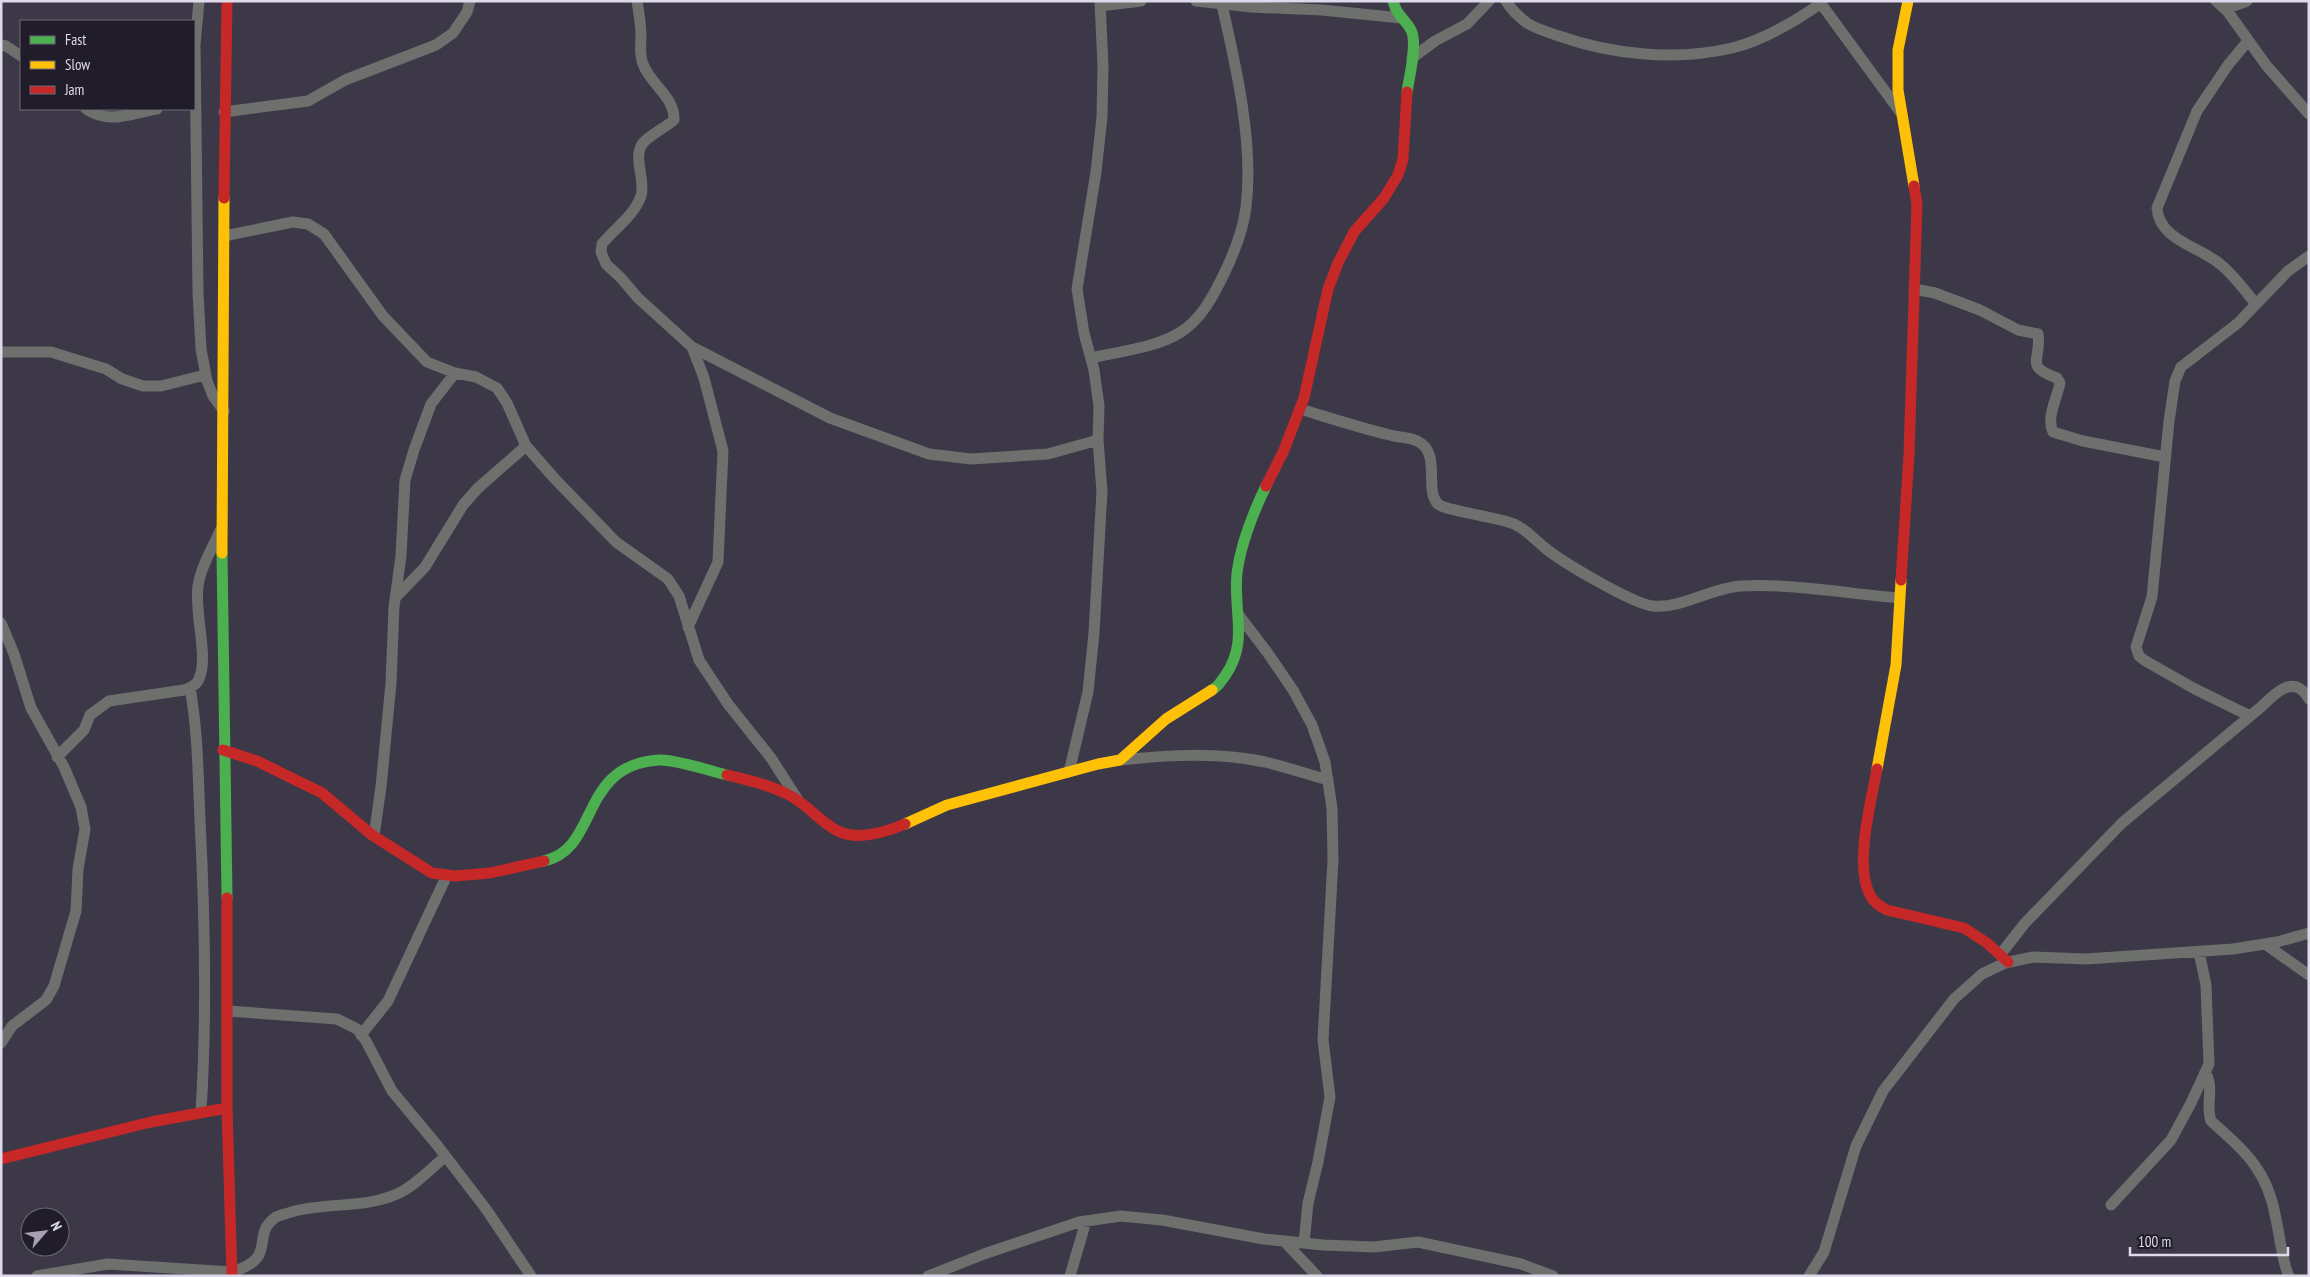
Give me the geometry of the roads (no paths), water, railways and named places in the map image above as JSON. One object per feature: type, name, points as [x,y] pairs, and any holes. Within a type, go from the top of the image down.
[{"type":"street","points":[[199,1],[195,45],[199,301],[205,375],[213,396],[224,411]]},
{"type":"street","points":[[227,1],[224,112],[222,528],[223,750],[228,1011],[227,1108],[232,1274]]},
{"type":"street","points":[[224,112],[308,101],[345,80],[436,45],[453,33],[467,12],[470,1]]},
{"type":"street","points":[[637,1],[641,35],[640,54],[643,65],[652,81],[673,106],[674,120],[642,144],[639,151],[639,165],[642,178],[641,195],[636,206],[602,244],[601,252],[606,264],[638,298],[692,347],[830,418],[929,454],[971,459],[1048,454],[1098,440]]},
{"type":"street","points":[[1069,772],[1088,692],[1094,633],[1102,491],[1098,440],[1099,406],[1077,289],[1096,172],[1102,117],[1103,66],[1100,4],[1141,1]]},
{"type":"street","points":[[1196,1],[1222,5],[1322,10],[1402,18]]},
{"type":"street","points":[[1120,760],[1166,719],[1216,688],[1234,663],[1240,631],[1236,613],[1238,573],[1243,542],[1259,501],[1284,450],[1304,398],[1328,290],[1338,263],[1354,232],[1384,198],[1398,174],[1403,160],[1405,103],[1412,58],[1412,31],[1396,12],[1393,1]]},
{"type":"street","points":[[1412,58],[1466,24],[1489,1]]},
{"type":"street","points":[[1506,1],[1527,23],[1563,38],[1589,46],[1673,56],[1702,54],[1734,48],[1788,26],[1820,2],[1901,113]]},
{"type":"street","points":[[1908,1],[1898,50],[1898,90],[1917,204],[1909,456],[1896,665],[1870,800],[1862,861],[1865,880],[1870,894],[1876,904],[1887,910],[1964,928],[2004,958],[2086,959],[2199,952],[2265,944],[2309,933]]},
{"type":"street","points":[[2247,1],[2220,5],[2309,114]]},
{"type":"street","points":[[1091,358],[1162,342],[1182,332],[1198,317],[1214,295],[1235,252],[1246,208],[1248,170],[1234,59],[1222,5]]},
{"type":"street","points":[[2248,41],[2228,65],[2197,111],[2157,208],[2158,218],[2164,228],[2220,264],[2256,304]]},
{"type":"street","points":[[1,46],[6,46],[20,55]]},
{"type":"street","points":[[87,110],[96,116],[113,118],[151,110]]},
{"type":"street","points":[[224,236],[294,222],[308,224],[324,234],[362,289],[402,338],[427,362],[456,373],[476,377],[497,388],[507,403],[526,446],[616,542],[668,579],[679,596],[699,660],[728,704],[771,758],[799,801]]},
{"type":"street","points":[[2250,716],[2193,688],[2144,660],[2139,656],[2136,647],[2152,597],[2165,457],[2175,381],[2181,367],[2238,323],[2288,271],[2309,256]]},
{"type":"street","points":[[1914,289],[1935,293],[1980,310],[2018,330],[2038,334],[2036,364],[2040,371],[2057,378],[2060,383],[2050,418],[2050,426],[2053,432],[2076,440],[2165,457]]},
{"type":"street","points":[[688,627],[718,562],[723,451],[704,378],[692,347]]},
{"type":"street","points":[[1,352],[51,352],[106,369],[122,379],[142,386],[161,386],[205,375]]},
{"type":"street","points":[[374,836],[381,787],[391,682],[405,480],[414,450],[432,404],[456,373]]},
{"type":"street","points":[[1300,409],[1391,436],[1418,440],[1424,445],[1430,456],[1434,494],[1438,504],[1449,510],[1463,511],[1514,524],[1534,537],[1556,556],[1637,601],[1653,606],[1679,604],[1706,593],[1741,586],[1792,588],[1899,598]]},
{"type":"street","points":[[396,598],[425,567],[463,505],[478,488],[526,446]]},
{"type":"street","points":[[57,757],[84,730],[90,715],[109,701],[190,688],[200,678],[202,659],[196,607],[198,584],[204,566],[222,528]]},
{"type":"street","points":[[1236,613],[1267,652],[1293,690],[1312,725],[1325,762],[1332,808],[1333,860],[1322,1040],[1330,1097],[1308,1203],[1304,1243]]},
{"type":"street","points":[[1,623],[14,654],[31,708],[64,767],[80,807],[85,828],[78,869],[76,911],[54,986],[46,1000],[12,1026],[1,1043]]},
{"type":"street","points":[[1809,1276],[1824,1252],[1856,1146],[1883,1091],[1954,999],[1982,974],[2004,958],[2025,923],[2122,822],[2284,688],[2295,687],[2308,696]]},
{"type":"street","points":[[190,688],[196,719],[199,761],[203,872],[205,1007],[201,1112]]},
{"type":"street","points":[[223,750],[257,761],[322,793],[374,836],[401,855],[432,873],[447,875],[490,873],[554,859],[567,850],[590,814],[599,793],[614,774],[636,764],[661,760],[752,782],[789,795],[838,831],[852,835],[883,832],[904,825],[947,805],[1069,772],[1120,760],[1162,755],[1216,756],[1265,762],[1328,780]]},
{"type":"street","points":[[361,1034],[388,1001],[447,875]]},
{"type":"street","points":[[2265,944],[2309,975]]},
{"type":"street","points":[[2111,1205],[2171,1140],[2209,1064],[2206,985],[2199,952]]},
{"type":"street","points":[[228,1011],[337,1018],[348,1022],[361,1034],[392,1091],[486,1210],[531,1276]]},
{"type":"street","points":[[2205,1072],[2210,1080],[2208,1113],[2211,1121],[2256,1164],[2266,1183],[2275,1210],[2288,1276]]},
{"type":"street","points":[[1,1159],[151,1122],[227,1108]]},
{"type":"street","points":[[38,1276],[108,1264],[232,1274],[258,1260],[262,1247],[263,1233],[277,1216],[302,1209],[362,1204],[397,1194],[418,1181],[446,1157]]},
{"type":"street","points":[[928,1276],[984,1254],[1086,1221],[1121,1216],[1162,1220],[1304,1243],[1374,1247],[1418,1242],[1521,1264],[1553,1276]]},
{"type":"street","points":[[1070,1276],[1086,1221]]},
{"type":"street","points":[[1284,1241],[1316,1276]]}]
